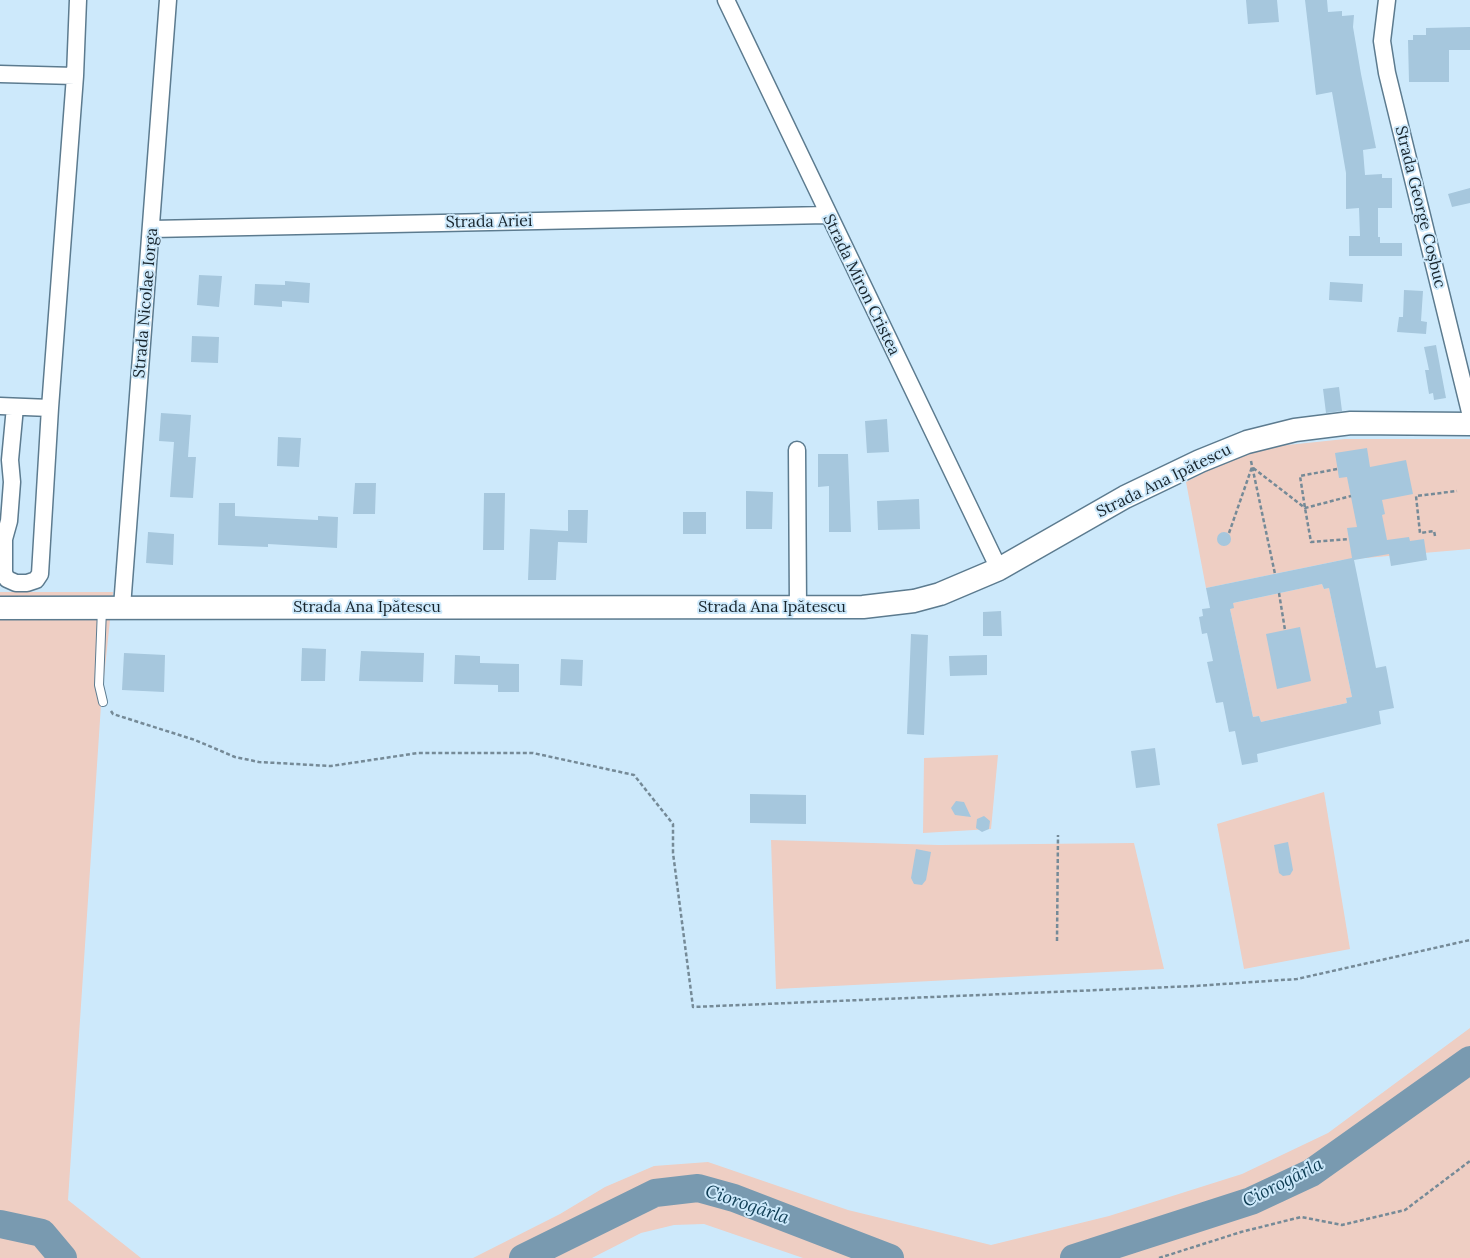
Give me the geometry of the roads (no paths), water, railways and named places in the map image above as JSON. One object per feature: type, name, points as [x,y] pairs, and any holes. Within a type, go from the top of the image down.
[{"type":"main road","name":"Strada Ana Ipătescu","points":[[17,607],[863,607],[914,600],[940,594],[999,569],[1124,498],[1200,461],[1247,442],[1295,430],[1351,423],[1470,424]]},
{"type":"street","points":[[50,408],[7,406],[12,491],[3,560],[7,579],[16,583],[36,580],[40,574],[50,408],[75,76],[78,0]]},
{"type":"street","name":"Strada Nicolae Iorga","points":[[112,607],[152,229],[168,0]]},
{"type":"street","name":"Strada Miron Cristea","points":[[726,0],[827,215],[999,569]]},
{"type":"street","name":"Strada George Coșbuc","points":[[1387,0],[1382,42],[1387,73],[1470,412]]},
{"type":"street","points":[[0,74],[75,76]]},
{"type":"street","name":"Strada Ariei","points":[[152,229],[827,215]]},
{"type":"street","points":[[797,450],[798,607]]},
{"type":"street","points":[[16,583],[17,607]]},
{"type":"lane","points":[[103,702],[99,685],[112,607]]},
{"type":"waterway","name":"Ciorogârla","points":[[1074,1258],[1251,1201],[1311,1173],[1470,1060]]},
{"type":"waterway","name":"Ciorogârla","points":[[523,1258],[655,1193],[698,1188],[734,1198],[890,1258]]},
{"type":"waterway","name":"Ciorogârla","points":[[0,1224],[42,1233],[63,1258]]}]
